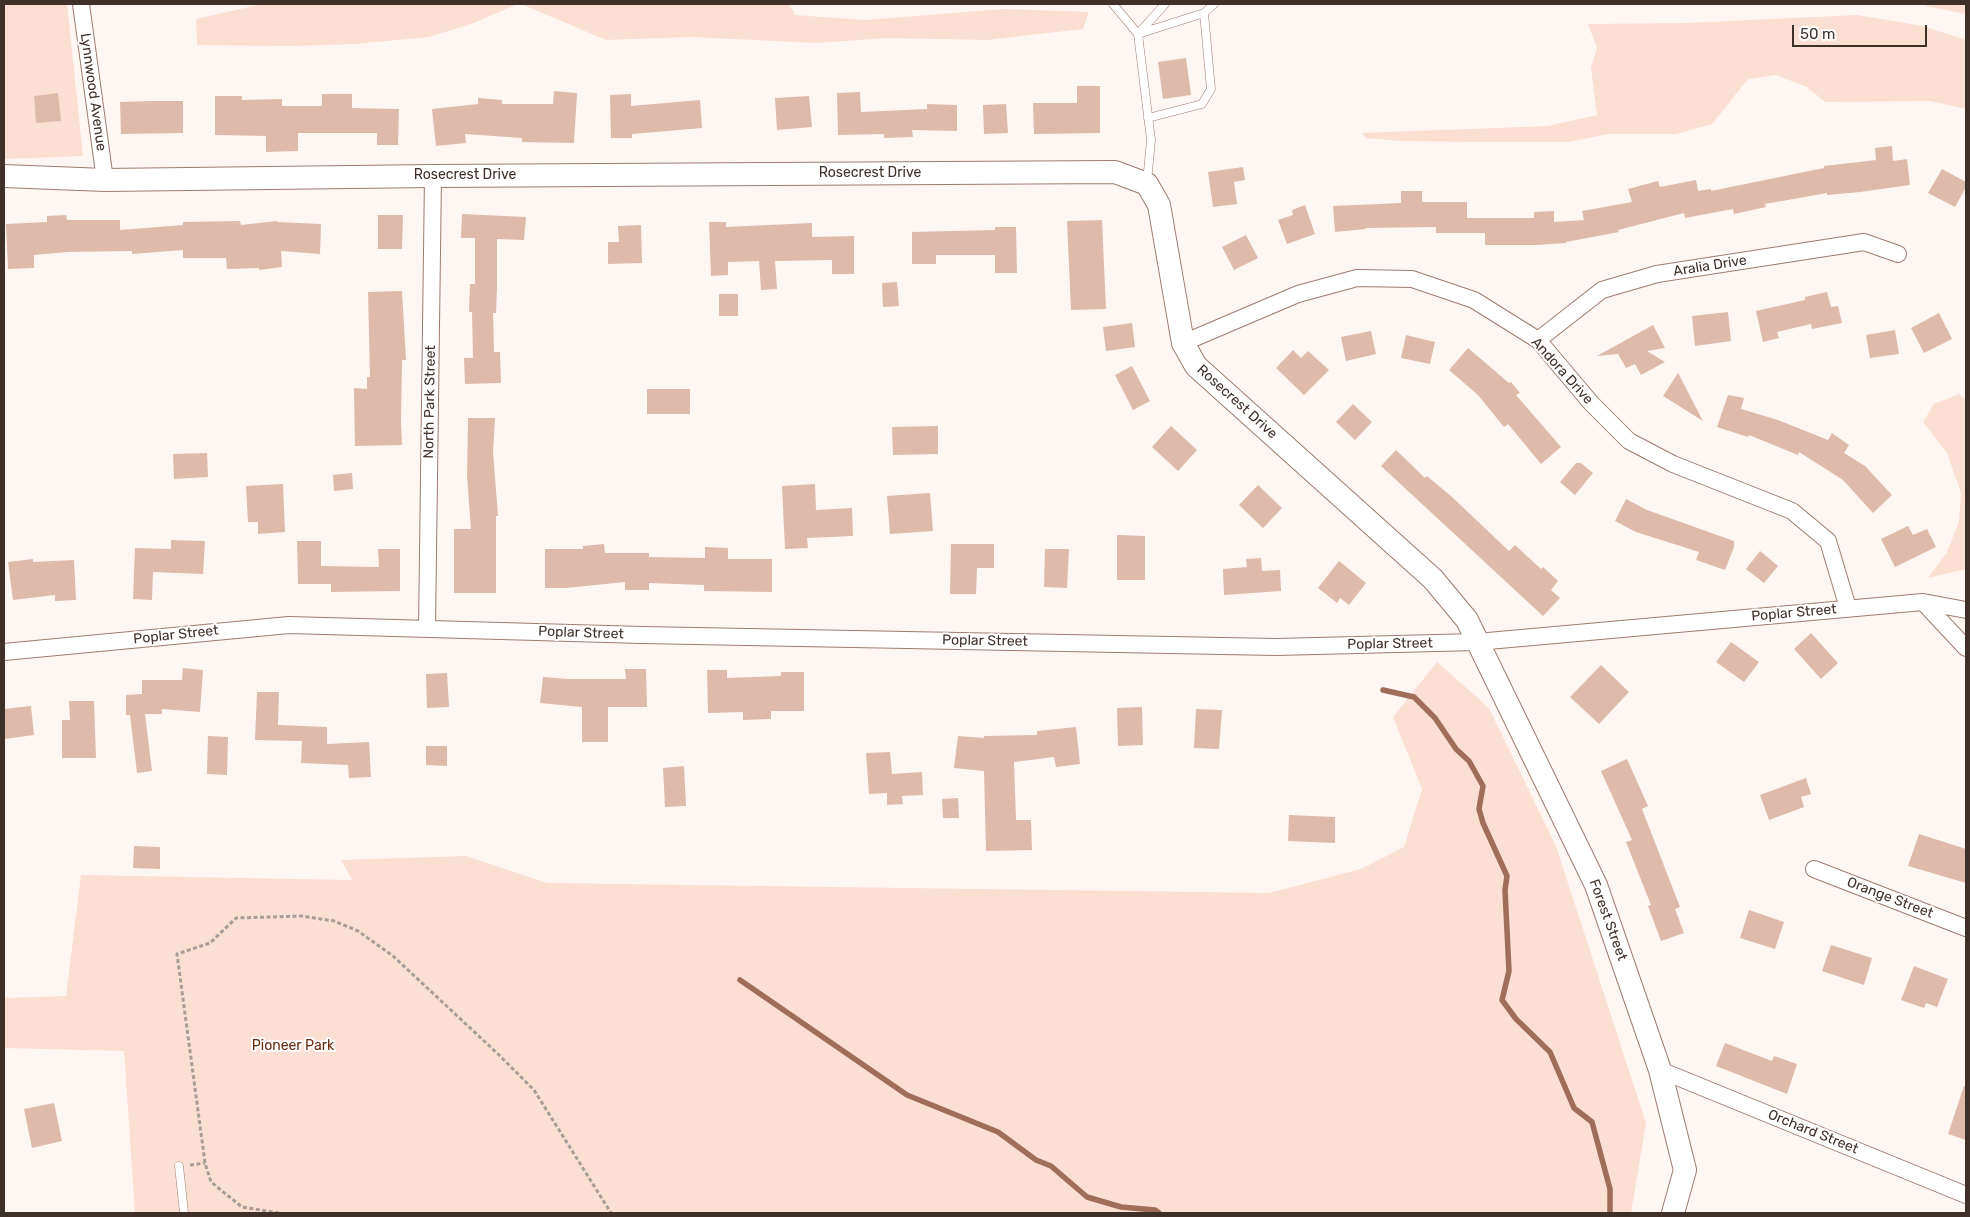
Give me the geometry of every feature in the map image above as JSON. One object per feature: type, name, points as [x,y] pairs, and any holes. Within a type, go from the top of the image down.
[{"type":"street","name":"Lynnwood Avenue","points":[[81,4],[105,180]]},
{"type":"street","name":"Rosecrest Drive","points":[[4,176],[105,180],[1116,172],[1147,184],[1159,205],[1183,343],[1196,366],[1433,579],[1467,620],[1477,642]]},
{"type":"street","name":"North Park Street","points":[[427,628],[433,176]]},
{"type":"street","name":"Aralia Drive","points":[[1538,340],[1602,290],[1657,274],[1864,242],[1898,254]]},
{"type":"street","name":"Andora Drive","points":[[1183,343],[1298,294],[1357,278],[1412,279],[1474,300],[1538,340],[1591,403],[1629,440],[1673,464],[1792,511],[1828,541],[1848,608]]},
{"type":"street","name":"Poplar Street","points":[[4,652],[289,625],[642,635],[1266,647],[1477,642],[1923,602],[1966,610]]},
{"type":"street","points":[[1923,602],[1966,648]]},
{"type":"street","name":"Forest Street","points":[[1477,642],[1596,885],[1660,1070],[1685,1170],[1678,1210]]},
{"type":"street","name":"Orange Street","points":[[1814,869],[1966,928]]},
{"type":"street","name":"Orchard Street","points":[[1660,1070],[1966,1195]]},
{"type":"lane","points":[[1113,4],[1138,34],[1151,140],[1147,184]]},
{"type":"lane","points":[[1138,34],[1165,4]]},
{"type":"lane","points":[[1138,34],[1204,12],[1214,4]]},
{"type":"lane","points":[[1148,118],[1202,104],[1211,89],[1204,12]]},
{"type":"lane","points":[[179,1166],[184,1213]]},
{"type":"path","points":[[279,1213],[242,1208],[211,1182],[205,1163],[177,954],[210,943],[236,918],[302,916],[334,922],[358,931],[393,956],[534,1090],[611,1213]]},
{"type":"green space","points":[[4,4],[67,4],[83,156],[4,159]]},
{"type":"green space","points":[[262,4],[518,4],[471,24],[429,37],[355,44],[290,46],[197,45],[196,19]]},
{"type":"green space","points":[[521,4],[789,4],[795,15],[865,20],[1004,9],[1089,12],[1083,29],[987,40],[887,38],[816,43],[692,37],[606,40]]},
{"type":"green space","points":[[1925,4],[1966,4],[1966,14],[1926,6]]},
{"type":"green space","points":[[1857,15],[1923,26],[1966,40],[1966,109],[1930,101],[1825,102],[1807,87],[1776,75],[1748,79],[1712,124],[1676,134],[1609,134],[1568,142],[1477,142],[1403,141],[1366,138],[1362,133],[1548,126],[1597,115],[1591,68],[1597,48],[1588,24],[1686,23]]},
{"type":"green space","points":[[1959,394],[1966,400],[1966,569],[1928,578],[1947,552],[1959,522],[1961,493],[1947,453],[1923,422],[1934,404]]},
{"type":"green space","name":"Pioneer Park","points":[[1437,662],[1489,708],[1556,846],[1646,1123],[1631,1213],[135,1213],[124,1051],[4,1048],[4,998],[66,996],[81,875],[352,880],[341,860],[466,856],[547,883],[1269,893],[1361,869],[1404,847],[1422,789],[1393,717]]},
{"type":"building","points":[[1186,58],[1191,95],[1163,99],[1158,62]]},
{"type":"building","points":[[1077,86],[1100,86],[1100,133],[1034,134],[1033,103],[1077,103]]},
{"type":"building","points":[[554,91],[577,93],[574,143],[522,142],[522,138],[465,134],[466,143],[436,146],[432,109],[478,104],[478,98],[502,100],[502,104],[553,104]]},
{"type":"building","points":[[860,92],[861,112],[927,109],[927,104],[957,105],[957,131],[912,130],[913,137],[884,138],[884,134],[838,135],[837,93]]},
{"type":"building","points":[[58,93],[61,121],[36,123],[34,96]]},
{"type":"building","points":[[322,94],[352,94],[352,108],[399,109],[398,145],[377,145],[377,133],[298,133],[298,151],[266,152],[266,136],[215,135],[215,96],[242,96],[242,100],[282,99],[282,106],[322,106]]},
{"type":"building","points":[[631,94],[631,106],[700,100],[702,128],[632,134],[632,138],[611,138],[610,95]]},
{"type":"building","points":[[809,96],[812,127],[777,130],[775,98]]},
{"type":"building","points":[[183,101],[183,133],[121,134],[120,102]]},
{"type":"building","points":[[1006,104],[1008,133],[984,134],[983,105]]},
{"type":"building","points":[[1892,146],[1893,161],[1907,159],[1910,185],[1860,192],[1827,195],[1827,193],[1765,204],[1766,207],[1734,214],[1733,209],[1685,218],[1684,213],[1618,230],[1619,232],[1566,243],[1485,245],[1485,233],[1436,233],[1436,227],[1365,228],[1335,232],[1333,206],[1401,203],[1401,191],[1422,191],[1422,202],[1467,202],[1467,218],[1534,218],[1534,212],[1554,211],[1554,222],[1584,220],[1582,211],[1632,202],[1628,189],[1658,181],[1660,187],[1696,180],[1698,191],[1711,189],[1711,191],[1824,168],[1824,166],[1876,160],[1875,148]]},
{"type":"building","points":[[1243,167],[1245,180],[1234,182],[1237,204],[1213,207],[1208,172]]},
{"type":"building","points":[[1942,169],[1966,182],[1966,187],[1955,207],[1928,193]]},
{"type":"building","points":[[1305,205],[1315,234],[1287,244],[1278,220],[1293,215],[1292,210]]},
{"type":"building","points":[[462,214],[526,217],[524,240],[497,239],[496,313],[493,313],[494,352],[500,352],[501,383],[465,384],[464,358],[473,358],[472,312],[469,312],[470,284],[475,284],[475,238],[461,238]]},
{"type":"building","points":[[66,215],[67,220],[120,220],[120,230],[183,225],[183,222],[240,221],[241,225],[277,221],[321,224],[320,254],[281,251],[282,267],[259,270],[259,268],[227,269],[226,258],[183,258],[183,250],[132,254],[132,251],[68,252],[34,255],[34,268],[8,269],[6,224],[47,222],[47,216]]},
{"type":"building","points":[[378,215],[403,215],[402,249],[378,249]]},
{"type":"building","points":[[1102,220],[1106,309],[1071,310],[1067,221]]},
{"type":"building","points":[[709,222],[726,222],[726,227],[812,223],[812,237],[854,236],[854,274],[832,274],[832,260],[775,261],[777,289],[761,290],[759,261],[728,262],[728,275],[711,276]]},
{"type":"building","points":[[641,225],[642,263],[608,264],[608,242],[619,242],[618,226]]},
{"type":"building","points":[[995,227],[1016,227],[1017,273],[995,273],[995,255],[936,255],[936,264],[912,264],[912,232],[995,230]]},
{"type":"building","points":[[1246,235],[1258,258],[1234,270],[1222,247]]},
{"type":"building","points":[[897,282],[899,306],[883,307],[882,283]]},
{"type":"building","points":[[402,291],[406,360],[402,360],[402,445],[355,446],[354,388],[367,389],[367,377],[370,377],[368,292]]},
{"type":"building","points":[[1827,292],[1831,307],[1838,306],[1842,323],[1812,329],[1811,324],[1777,332],[1779,338],[1763,342],[1756,311],[1805,300],[1805,297]]},
{"type":"building","points":[[719,294],[738,294],[738,316],[719,316]]},
{"type":"building","points":[[1728,312],[1731,341],[1695,346],[1692,316]]},
{"type":"building","points":[[1939,313],[1952,339],[1924,353],[1911,328]]},
{"type":"building","points":[[1132,323],[1135,347],[1106,351],[1103,327]]},
{"type":"building","points":[[1653,325],[1665,348],[1647,351],[1665,362],[1641,375],[1635,364],[1626,368],[1618,354],[1597,356]]},
{"type":"building","points":[[1895,330],[1899,354],[1870,358],[1866,335]]},
{"type":"building","points":[[1371,331],[1376,354],[1346,361],[1341,337]]},
{"type":"building","points":[[1406,335],[1435,342],[1430,364],[1401,358]]},
{"type":"building","points":[[1468,348],[1509,383],[1511,382],[1520,393],[1516,395],[1561,447],[1541,464],[1508,424],[1504,427],[1478,395],[1449,370]]},
{"type":"building","points":[[1293,350],[1301,358],[1308,351],[1329,370],[1304,395],[1276,368]]},
{"type":"building","points":[[1132,366],[1150,401],[1133,410],[1115,375]]},
{"type":"building","points":[[1678,373],[1703,421],[1663,396]]},
{"type":"building","points":[[647,389],[690,389],[690,414],[647,414]]},
{"type":"building","points":[[1728,395],[1744,398],[1741,409],[1778,420],[1828,440],[1832,433],[1849,445],[1844,453],[1865,466],[1892,495],[1873,513],[1843,480],[1799,452],[1798,455],[1749,435],[1748,437],[1717,427]]},
{"type":"building","points":[[1353,404],[1372,422],[1355,440],[1336,422]]},
{"type":"building","points":[[468,418],[495,418],[493,452],[498,516],[496,516],[496,593],[454,593],[454,529],[471,529],[467,476]]},
{"type":"building","points":[[938,426],[938,454],[893,455],[892,427]]},
{"type":"building","points":[[1171,426],[1197,450],[1178,471],[1152,447]]},
{"type":"building","points":[[1396,450],[1425,478],[1427,476],[1452,497],[1509,551],[1515,545],[1541,569],[1543,567],[1558,581],[1551,590],[1560,598],[1543,616],[1381,466]]},
{"type":"building","points":[[207,453],[208,477],[174,479],[173,454]]},
{"type":"building","points":[[1576,463],[1581,463],[1593,473],[1575,495],[1560,482]]},
{"type":"building","points":[[352,473],[353,489],[334,491],[333,475]]},
{"type":"building","points":[[283,484],[285,532],[258,534],[258,522],[248,522],[246,486]]},
{"type":"building","points":[[815,484],[816,510],[852,508],[853,536],[807,538],[808,548],[785,549],[782,486]]},
{"type":"building","points":[[1258,485],[1282,508],[1263,528],[1239,505]]},
{"type":"building","points":[[930,493],[933,531],[890,534],[887,496]]},
{"type":"building","points":[[1626,499],[1647,510],[1734,541],[1734,547],[1725,570],[1696,560],[1699,552],[1636,532],[1615,521]]},
{"type":"building","points":[[1908,526],[1913,535],[1927,529],[1936,547],[1895,567],[1881,539]]},
{"type":"building","points":[[1117,535],[1145,536],[1145,580],[1117,580]]},
{"type":"building","points":[[171,540],[205,541],[203,574],[153,572],[152,600],[133,599],[135,548],[171,549]]},
{"type":"building","points":[[297,541],[321,541],[321,566],[379,567],[378,549],[400,549],[400,591],[331,592],[331,584],[298,584]]},
{"type":"building","points":[[604,544],[605,553],[649,553],[649,557],[705,558],[705,547],[728,548],[728,559],[772,559],[772,592],[704,591],[704,585],[649,583],[649,590],[625,590],[625,582],[566,588],[545,588],[545,549],[583,549],[583,546]]},
{"type":"building","points":[[951,544],[994,544],[994,568],[977,568],[976,594],[950,594]]},
{"type":"building","points":[[1045,549],[1069,549],[1067,588],[1044,587]]},
{"type":"building","points":[[1760,551],[1778,566],[1764,583],[1746,569]]},
{"type":"building","points":[[1261,558],[1262,571],[1280,570],[1281,591],[1224,595],[1223,569],[1247,567],[1246,559]]},
{"type":"building","points":[[33,559],[33,562],[74,560],[76,600],[55,601],[55,595],[13,600],[8,562]]},
{"type":"building","points":[[1339,561],[1366,583],[1349,605],[1340,598],[1337,603],[1318,588]]},
{"type":"building","points":[[1811,633],[1838,663],[1821,679],[1794,649]]},
{"type":"building","points":[[1731,642],[1759,662],[1744,682],[1716,662]]},
{"type":"building","points":[[1601,665],[1629,692],[1599,724],[1570,697]]},
{"type":"building","points":[[183,668],[203,670],[200,712],[162,709],[162,714],[145,714],[152,771],[137,773],[130,715],[126,715],[126,695],[142,694],[142,680],[182,680]]},
{"type":"building","points":[[625,669],[646,669],[647,707],[608,707],[608,742],[582,742],[582,707],[540,703],[543,677],[626,679]]},
{"type":"building","points":[[707,670],[727,670],[727,678],[781,676],[781,672],[804,672],[804,711],[771,711],[771,719],[743,720],[743,712],[708,713]]},
{"type":"building","points":[[447,673],[449,707],[427,708],[426,674]]},
{"type":"building","points":[[257,692],[279,692],[278,725],[327,727],[327,744],[369,742],[371,777],[349,778],[348,765],[301,763],[302,741],[255,740]]},
{"type":"building","points":[[69,701],[94,701],[96,758],[62,758],[62,720],[70,720]]},
{"type":"building","points":[[31,706],[34,735],[4,739],[4,709]]},
{"type":"building","points":[[1142,707],[1143,745],[1118,746],[1117,708]]},
{"type":"building","points":[[1196,709],[1222,710],[1219,749],[1194,748]]},
{"type":"building","points":[[1076,727],[1080,764],[1056,767],[1054,757],[1014,762],[1016,820],[1031,820],[1032,850],[986,851],[984,771],[954,768],[958,736],[984,738],[984,736],[1037,735],[1037,731]]},
{"type":"building","points":[[208,736],[228,737],[227,775],[207,774]]},
{"type":"building","points":[[426,746],[447,746],[447,766],[426,765]]},
{"type":"building","points":[[890,752],[892,774],[922,772],[923,795],[902,796],[903,804],[887,805],[887,793],[869,794],[866,753]]},
{"type":"building","points":[[1627,759],[1648,806],[1642,809],[1680,907],[1675,909],[1684,933],[1661,941],[1648,906],[1651,905],[1626,842],[1632,840],[1601,771]]},
{"type":"building","points":[[684,766],[686,806],[665,807],[663,768]]},
{"type":"building","points":[[1806,778],[1811,794],[1801,797],[1804,807],[1769,820],[1760,795]]},
{"type":"building","points":[[958,798],[959,818],[943,818],[942,799]]},
{"type":"building","points":[[1289,815],[1335,817],[1335,843],[1288,841]]},
{"type":"building","points":[[1919,834],[1966,849],[1966,883],[1908,866]]},
{"type":"building","points":[[134,846],[160,847],[160,869],[133,868]]},
{"type":"building","points":[[1749,910],[1784,922],[1775,949],[1740,938]]},
{"type":"building","points":[[1831,945],[1872,958],[1864,985],[1822,971]]},
{"type":"building","points":[[1914,966],[1948,979],[1937,1007],[1926,1003],[1924,1008],[1901,1000]]},
{"type":"building","points":[[1725,1043],[1772,1061],[1774,1056],[1797,1064],[1787,1094],[1716,1066]]},
{"type":"building","points":[[1964,1086],[1966,1086],[1966,1140],[1948,1134]]},
{"type":"building","points":[[54,1103],[62,1141],[32,1148],[24,1109]]},
{"type":"waterway","points":[[1383,690],[1414,697],[1435,718],[1456,749],[1469,761],[1483,786],[1479,809],[1483,823],[1507,876],[1505,890],[1509,971],[1502,1000],[1516,1019],[1550,1052],[1574,1108],[1592,1122],[1610,1189],[1610,1213]]},
{"type":"waterway","points":[[740,980],[907,1095],[998,1132],[1036,1160],[1051,1166],[1087,1197],[1121,1207],[1155,1210],[1159,1213]]}]
